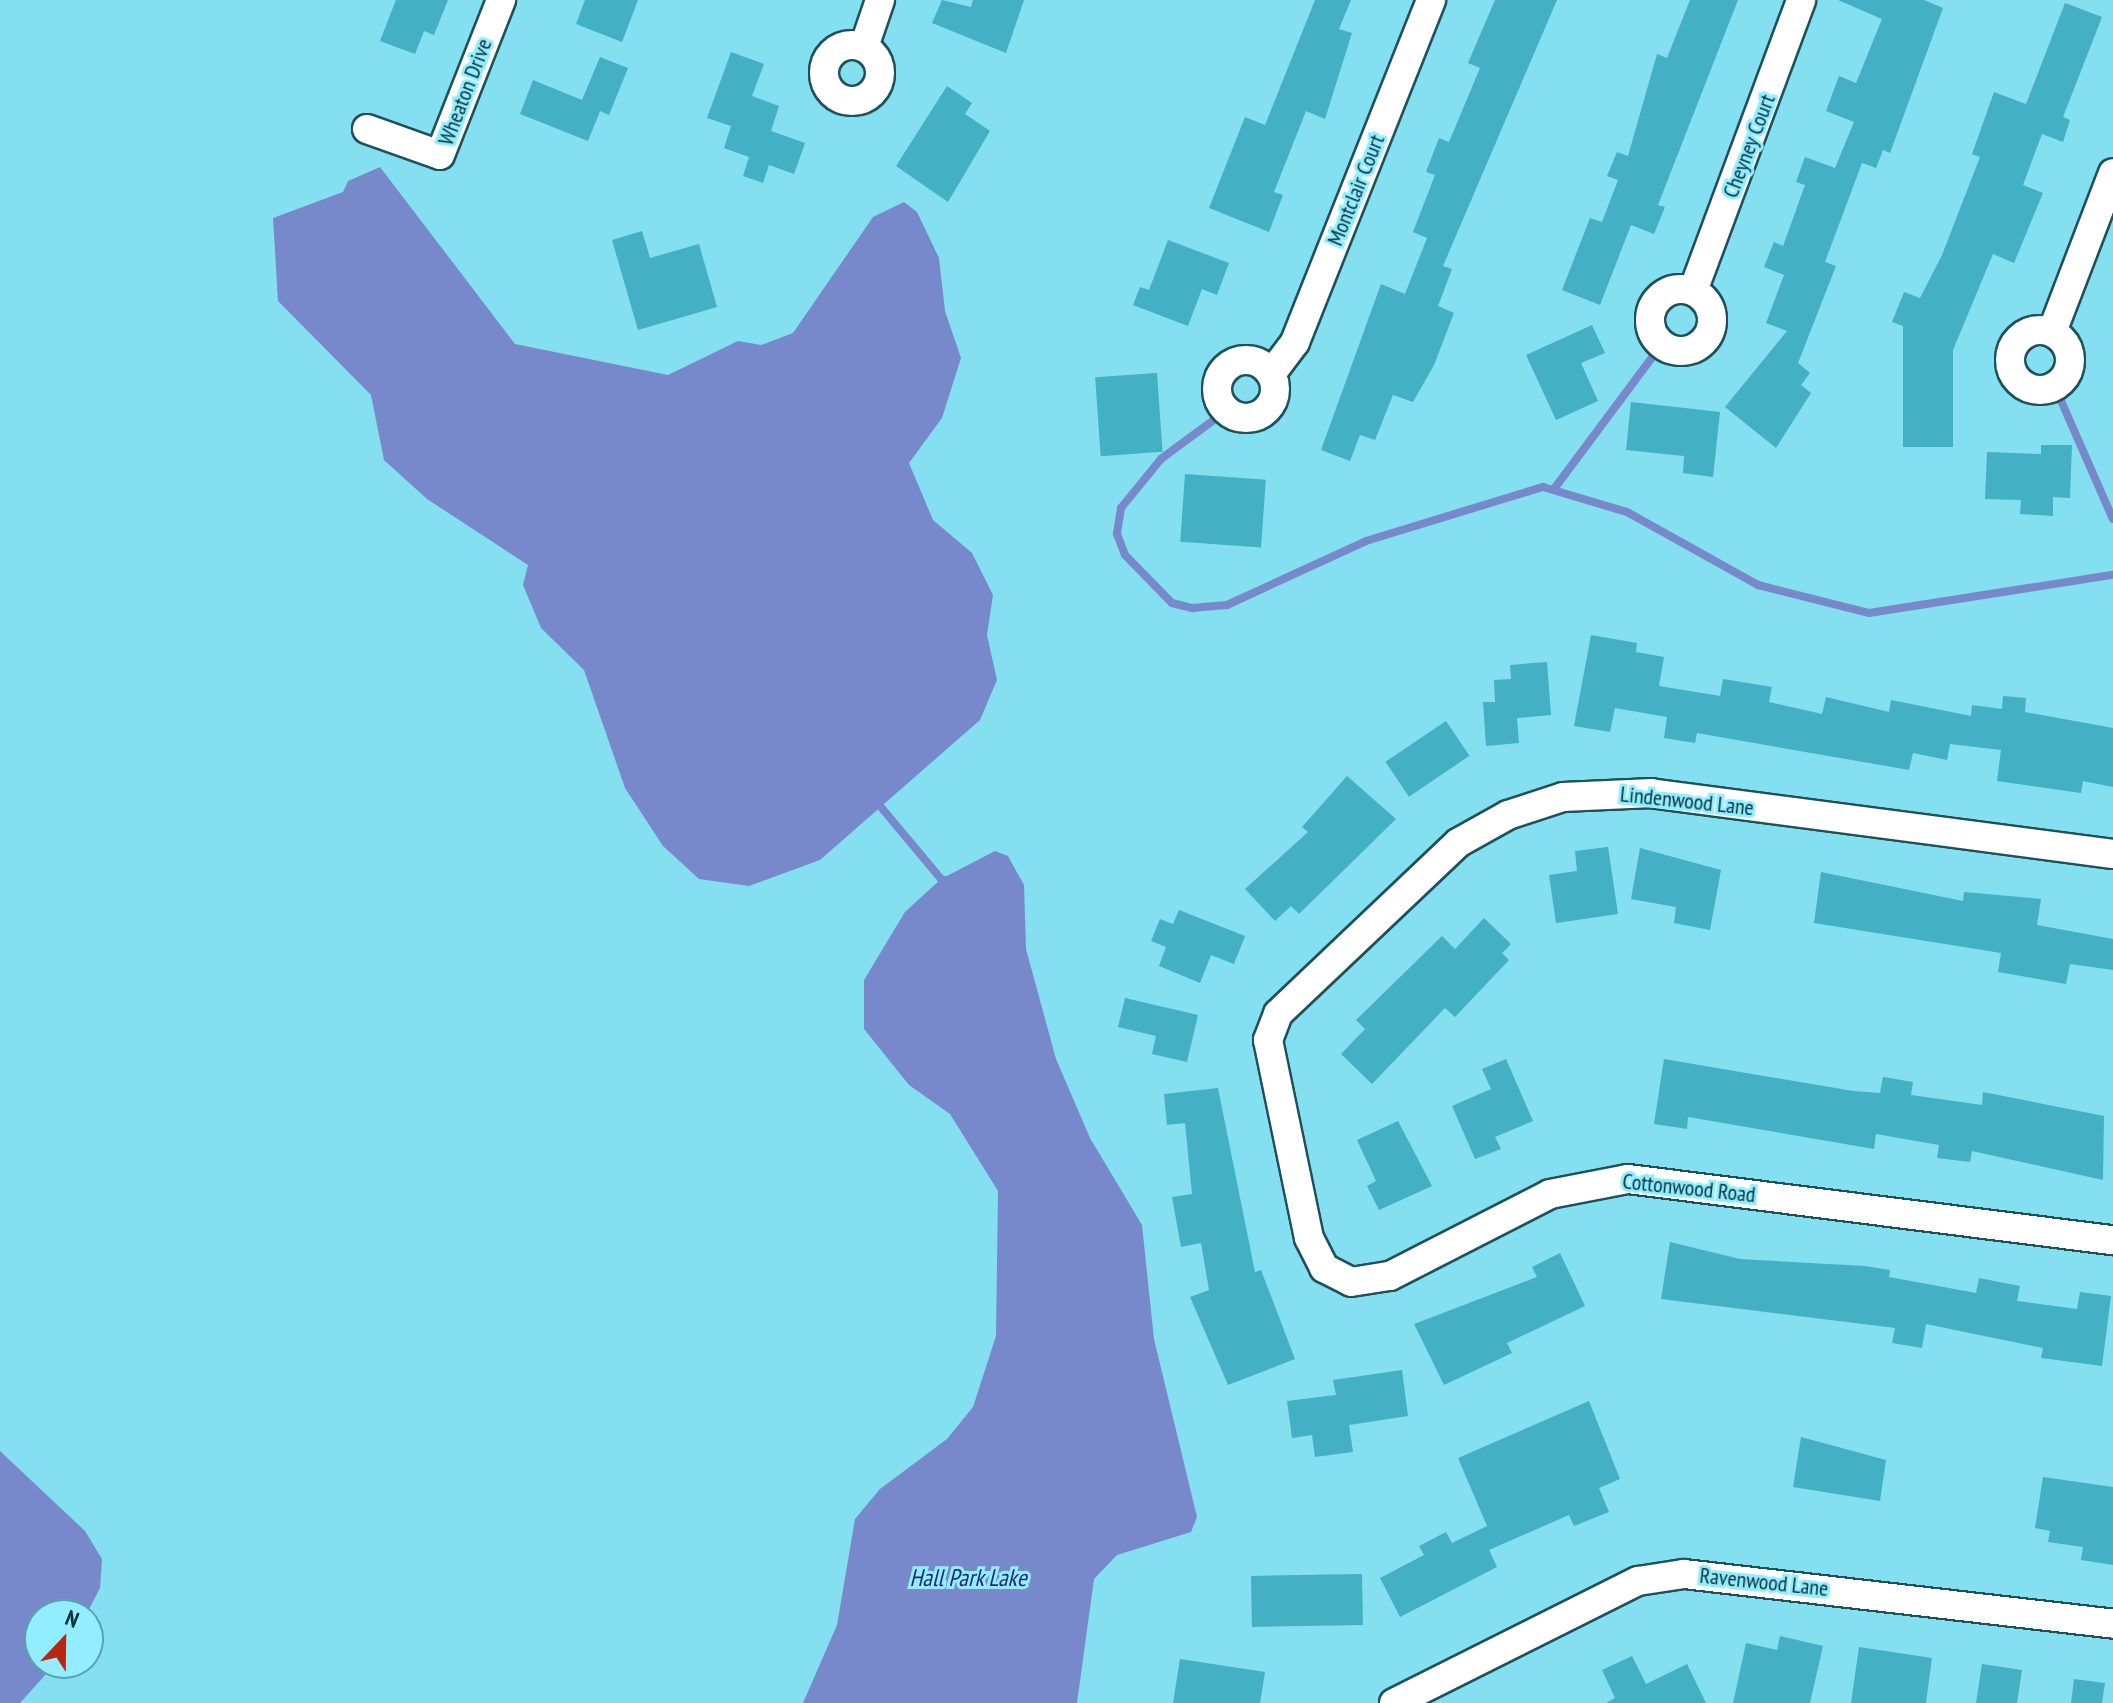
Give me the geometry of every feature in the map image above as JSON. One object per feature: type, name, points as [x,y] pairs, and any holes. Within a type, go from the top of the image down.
[{"type":"street","name":"Wheaton Drive","points":[[367,129],[440,155],[501,0]]},
{"type":"street","points":[[864,47],[880,0]]},
{"type":"street","name":"Montclair Court","points":[[1271,374],[1295,342],[1431,0]]},
{"type":"street","name":"Cheyney Court","points":[[1693,291],[1801,0]]},
{"type":"street","points":[[2052,332],[2113,173]]},
{"type":"street","name":"Lindenwood Lane","points":[[1276,1096],[1268,1040],[1278,1014],[1458,843],[1508,815],[1563,797],[1652,793],[2113,854]]},
{"type":"street","name":"Cottonwood Road","points":[[1276,1096],[1315,1257],[1351,1282],[1390,1276],[1550,1194],[1628,1179],[2113,1240]]},
{"type":"street","name":"Ravenwood Lane","points":[[1394,1703],[1596,1600],[1672,1575],[2113,1624]]},
{"type":"water","points":[[380,167],[515,344],[668,375],[738,341],[761,345],[793,333],[873,217],[904,202],[917,212],[939,258],[945,311],[961,358],[942,418],[909,463],[933,520],[972,553],[993,595],[987,635],[997,680],[980,720],[820,860],[749,886],[699,879],[663,846],[625,788],[584,670],[541,628],[523,585],[528,565],[427,499],[384,460],[371,395],[278,301],[273,218],[343,192],[348,181]]},
{"type":"water","name":"Hall Park Lake","points":[[995,851],[1008,856],[1024,885],[1026,949],[1056,1059],[1090,1138],[1142,1225],[1154,1339],[1197,1517],[1191,1532],[1117,1555],[1094,1579],[1077,1703],[803,1703],[837,1625],[855,1519],[880,1489],[947,1439],[973,1407],[996,1336],[998,1191],[950,1114],[909,1085],[864,1029],[864,980],[905,912],[941,879]]},
{"type":"water","points":[[0,1451],[85,1531],[102,1559],[100,1588],[94,1599],[24,1599],[24,1679],[42,1679],[20,1703],[0,1703]]},
{"type":"building","points":[[396,0],[448,0],[434,35],[424,31],[415,54],[380,41]]},
{"type":"building","points":[[585,0],[638,0],[622,42],[576,24]]},
{"type":"building","points":[[942,0],[971,7],[973,0],[1024,0],[1006,53],[932,23]]},
{"type":"building","points":[[1315,0],[1351,0],[1339,29],[1352,33],[1325,119],[1306,111],[1274,192],[1283,195],[1269,232],[1209,208],[1245,117],[1265,125]]},
{"type":"building","points":[[1495,0],[1557,0],[1443,266],[1452,269],[1438,306],[1454,313],[1434,365],[1413,402],[1393,395],[1375,440],[1360,435],[1350,461],[1321,450],[1381,284],[1405,294],[1427,238],[1413,232],[1435,175],[1426,172],[1439,138],[1449,142],[1480,68],[1468,63]]},
{"type":"building","points":[[1690,0],[1738,0],[1658,205],[1665,207],[1654,234],[1631,225],[1600,305],[1562,290],[1590,218],[1602,222],[1618,180],[1607,176],[1617,152],[1628,156],[1657,54],[1667,58]]},
{"type":"building","points":[[1838,0],[1924,0],[1943,8],[1890,153],[1883,150],[1876,168],[1862,163],[1825,262],[1836,266],[1798,363],[1810,373],[1801,385],[1811,393],[1776,448],[1725,407],[1787,331],[1766,323],[1784,275],[1764,267],[1774,242],[1783,246],[1805,185],[1796,182],[1805,157],[1835,168],[1854,122],[1826,111],[1839,76],[1856,83],[1882,19]]},
{"type":"building","points":[[2065,3],[2102,17],[2063,117],[2070,120],[2063,142],[2042,134],[2023,185],[2043,193],[2014,263],[1993,254],[1953,350],[1953,447],[1903,447],[1903,326],[1892,322],[1904,292],[1920,298],[1942,255],[1980,157],[1972,154],[1994,92],[2026,104]]},
{"type":"building","points":[[731,52],[764,64],[752,96],[779,106],[771,131],[805,143],[794,174],[769,165],[763,183],[743,176],[749,157],[724,148],[731,126],[707,118]]},
{"type":"building","points":[[600,57],[628,68],[609,115],[600,111],[588,141],[520,114],[533,80],[582,100]]},
{"type":"building","points":[[947,86],[972,103],[965,114],[990,131],[948,202],[896,166]]},
{"type":"building","points":[[642,231],[650,258],[699,244],[717,307],[638,330],[612,240]]},
{"type":"building","points":[[1168,240],[1229,263],[1217,295],[1202,289],[1188,326],[1133,305],[1140,287],[1149,290]]},
{"type":"building","points":[[1592,325],[1605,353],[1581,363],[1598,401],[1556,420],[1526,355]]},
{"type":"building","points":[[1157,373],[1163,452],[1101,456],[1095,377]]},
{"type":"building","points":[[1631,402],[1720,412],[1713,477],[1683,473],[1684,456],[1626,450]]},
{"type":"building","points":[[2041,445],[2072,445],[2070,498],[2053,497],[2053,516],[2020,514],[2021,500],[1985,499],[1987,452],[2041,454]]},
{"type":"building","points":[[1185,474],[1266,480],[1261,547],[1180,542]]},
{"type":"building","points":[[1591,635],[1637,643],[1636,652],[1664,657],[1659,686],[1720,696],[1723,679],[1772,687],[1769,702],[1822,714],[1826,697],[1889,712],[1891,700],[1971,716],[1972,705],[2002,709],[2003,696],[2026,698],[2025,712],[2113,728],[2113,787],[2083,781],[2081,793],[1997,781],[2001,750],[1950,744],[1947,760],[1913,753],[1909,770],[1697,733],[1695,743],[1664,738],[1667,717],[1615,708],[1610,732],[1574,726]]},
{"type":"building","points":[[1547,662],[1551,715],[1517,718],[1519,743],[1486,746],[1483,702],[1495,702],[1494,680],[1511,679],[1510,665]]},
{"type":"building","points":[[1446,721],[1469,756],[1409,797],[1385,762]]},
{"type":"building","points":[[1347,776],[1396,819],[1299,914],[1291,906],[1275,921],[1245,889],[1308,832],[1302,827]]},
{"type":"building","points":[[1608,847],[1618,914],[1556,923],[1549,875],[1577,871],[1575,851]]},
{"type":"building","points":[[1640,848],[1721,870],[1710,930],[1674,923],[1676,907],[1631,899]]},
{"type":"building","points":[[1821,872],[1963,901],[1964,892],[2041,899],[2037,925],[2113,939],[2113,970],[2070,964],[2066,984],[1998,972],[2001,953],[1814,923]]},
{"type":"building","points":[[1179,910],[1245,936],[1234,964],[1211,955],[1200,983],[1159,966],[1166,947],[1151,941],[1160,919],[1173,924]]},
{"type":"building","points":[[1484,918],[1511,944],[1502,953],[1509,960],[1455,1017],[1445,1008],[1372,1084],[1341,1054],[1365,1029],[1356,1020],[1442,936],[1455,949]]},
{"type":"building","points":[[1125,998],[1198,1015],[1187,1062],[1152,1054],[1156,1036],[1118,1027]]},
{"type":"building","points":[[1506,1059],[1533,1121],[1495,1137],[1501,1149],[1475,1159],[1452,1106],[1491,1089],[1482,1069]]},
{"type":"building","points":[[1664,1059],[1853,1091],[1880,1093],[1883,1077],[1913,1082],[1911,1095],[1982,1105],[1983,1092],[2104,1116],[2103,1180],[1972,1151],[1970,1162],[1937,1158],[1939,1145],[1876,1134],[1874,1149],[1688,1117],[1687,1129],[1654,1124]]},
{"type":"building","points":[[1218,1088],[1255,1272],[1261,1270],[1295,1359],[1228,1385],[1190,1297],[1209,1290],[1201,1243],[1181,1247],[1172,1197],[1192,1194],[1185,1123],[1167,1125],[1164,1094]]},
{"type":"building","points":[[1398,1121],[1432,1186],[1379,1210],[1367,1186],[1376,1181],[1357,1140]]},
{"type":"building","points":[[1670,1242],[1740,1259],[1890,1270],[1889,1277],[1976,1293],[1979,1278],[2020,1286],[2017,1301],[2077,1309],[2080,1292],[2111,1296],[2102,1366],[2041,1358],[2043,1348],[1926,1324],[1922,1348],[1892,1343],[1895,1328],[1661,1299]]},
{"type":"building","points":[[1560,1253],[1585,1306],[1507,1343],[1512,1353],[1444,1385],[1414,1324],[1537,1277],[1532,1267]]},
{"type":"building","points":[[1402,1370],[1408,1416],[1349,1425],[1353,1452],[1315,1457],[1312,1435],[1292,1438],[1287,1401],[1336,1395],[1333,1380]]},
{"type":"building","points":[[1589,1401],[1620,1479],[1599,1488],[1609,1512],[1574,1526],[1569,1515],[1489,1550],[1497,1567],[1400,1617],[1380,1578],[1424,1555],[1419,1546],[1446,1532],[1452,1543],[1487,1526],[1458,1458]]},
{"type":"building","points":[[1801,1437],[1886,1460],[1880,1501],[1793,1487]]},
{"type":"building","points":[[2043,1477],[2113,1487],[2113,1565],[2081,1560],[2083,1547],[2048,1542],[2050,1531],[2035,1528]]},
{"type":"building","points":[[1362,1574],[1363,1625],[1252,1627],[1251,1576]]},
{"type":"building","points":[[1780,1636],[1823,1646],[1810,1703],[1733,1703],[1746,1643],[1777,1650]]},
{"type":"building","points":[[1859,1647],[1932,1658],[1926,1703],[1851,1703]]},
{"type":"building","points":[[1632,1656],[1646,1684],[1687,1664],[1706,1703],[1606,1703],[1615,1698],[1602,1670]]},
{"type":"building","points":[[1180,1659],[1265,1672],[1260,1703],[1173,1703]]},
{"type":"building","points":[[1982,1664],[2022,1670],[2017,1703],[1976,1703]]},
{"type":"building","points":[[2074,1679],[2105,1683],[2102,1703],[2071,1703]]},
{"type":"waterway","points":[[1554,489],[1662,344]]},
{"type":"waterway","points":[[2055,387],[2113,519]]},
{"type":"waterway","points":[[1226,411],[1161,459],[1121,508],[1117,534],[1125,555],[1172,603],[1192,608],[1227,605],[1366,541],[1543,487],[1627,512],[1758,585],[1869,613],[2113,575]]},
{"type":"waterway","points":[[875,800],[941,879],[951,882]]}]
